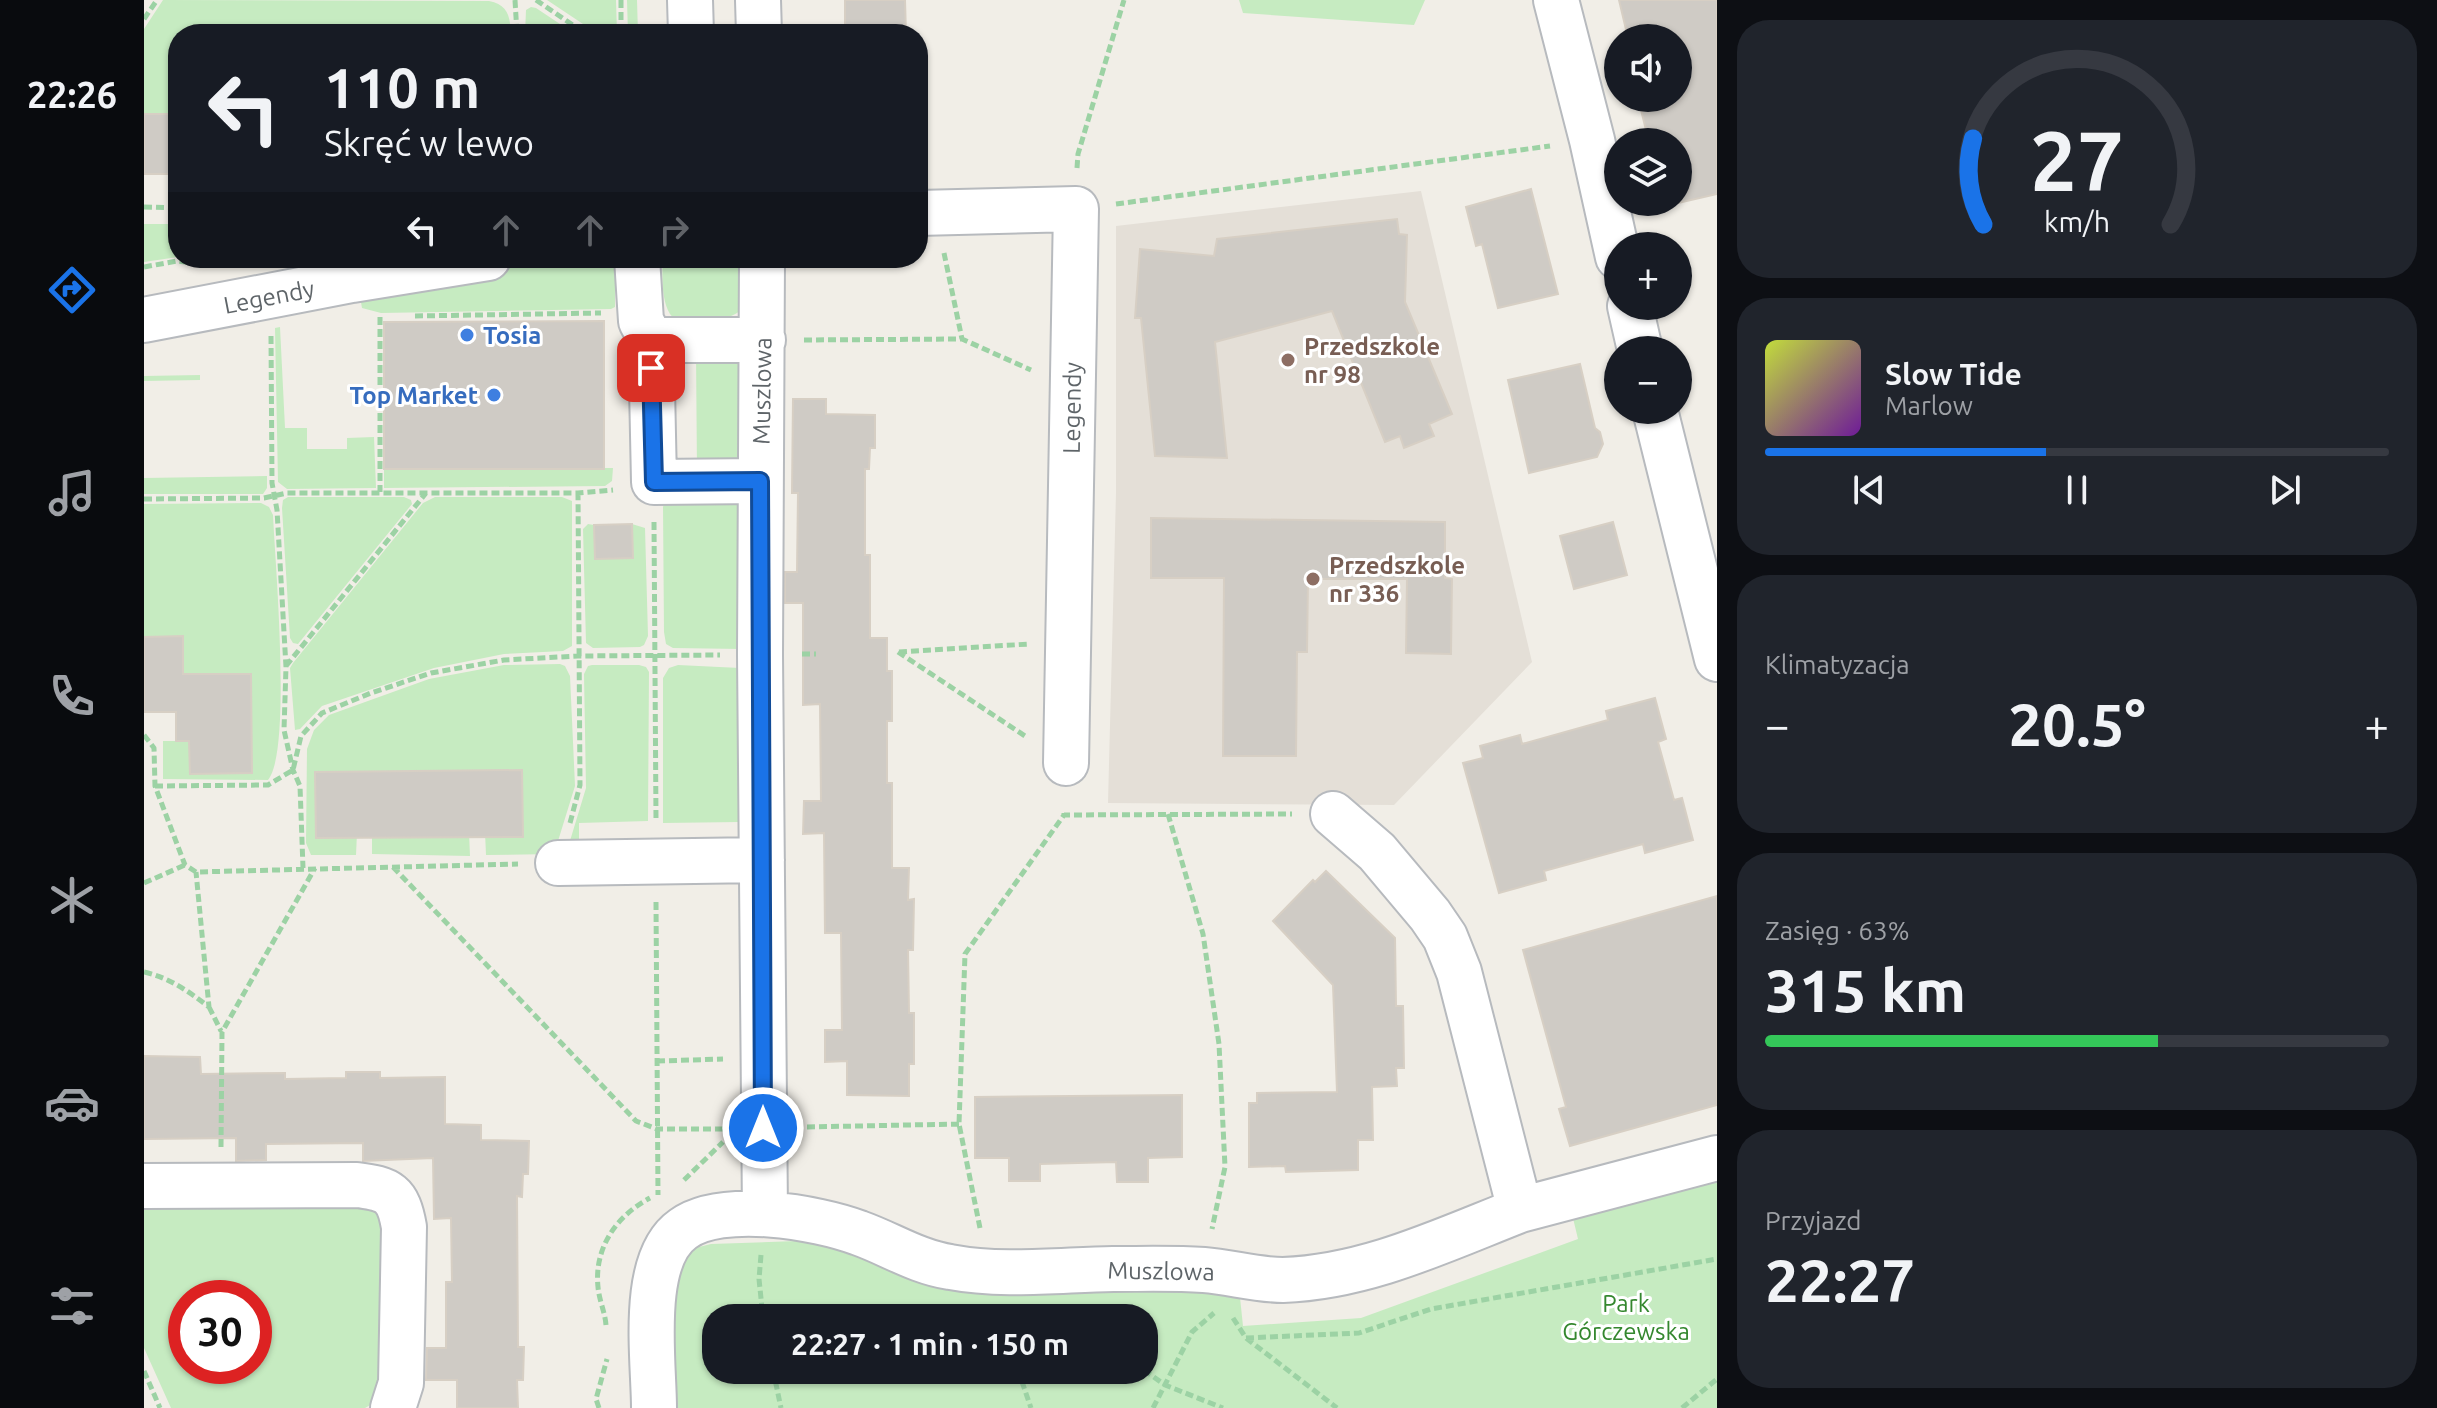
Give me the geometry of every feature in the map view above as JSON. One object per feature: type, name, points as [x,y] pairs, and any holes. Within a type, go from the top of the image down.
[{"type":"street","points":[[690,0],[691,24]]},
{"type":"street","points":[[758,0],[759,24]]},
{"type":"street","points":[[1556,0],[1612,232]]},
{"type":"street","points":[[928,213],[1076,209]]},
{"type":"street","name":"Legendy","points":[[1066,763],[1076,209]]},
{"type":"street","name":"Legendy","points":[[144,320],[426,268]]},
{"type":"street","points":[[638,268],[646,330],[654,482],[760,481]]},
{"type":"street","name":"Muszlowa","points":[[762,268],[760,655],[763,1058],[750,1128],[765,1214]]},
{"type":"street","points":[[646,330],[763,340]]},
{"type":"street","points":[[1658,424],[1717,659]]},
{"type":"street","points":[[1333,814],[1377,852],[1445,937],[1459,972],[1516,1194]]},
{"type":"street","points":[[558,863],[762,860]]},
{"type":"street","name":"Muszlowa","points":[[654,1408],[652,1298],[659,1260],[682,1229],[719,1214],[765,1214],[817,1221],[859,1232],[914,1257],[948,1267],[1213,1287],[1343,1272],[1388,1263],[1516,1194],[1717,1158]]},
{"type":"street","points":[[144,1186],[357,1185],[383,1188],[400,1203],[404,1227],[401,1383],[393,1408]]},
{"type":"path","points":[[144,19],[157,0]]},
{"type":"path","points":[[515,0],[516,24]]},
{"type":"path","points":[[536,0],[571,24]]},
{"type":"path","points":[[621,0],[621,24]]},
{"type":"path","points":[[1124,0],[1078,154],[1076,209],[1556,145]]},
{"type":"path","points":[[144,207],[168,208]]},
{"type":"path","points":[[928,217],[962,339]]},
{"type":"path","points":[[366,313],[395,316]]},
{"type":"path","points":[[411,316],[612,313],[646,330]]},
{"type":"path","points":[[380,316],[380,492]]},
{"type":"path","points":[[271,329],[272,483],[286,667],[284,730],[300,786],[303,868]]},
{"type":"path","points":[[763,340],[962,339],[1072,389]]},
{"type":"path","points":[[144,499],[264,498],[287,493],[578,493],[609,491],[654,482]]},
{"type":"path","points":[[286,667],[427,493]]},
{"type":"path","points":[[144,735],[154,748],[155,786],[185,865],[196,872],[558,863],[580,785],[578,493]]},
{"type":"path","points":[[989,1272],[959,1124],[965,954],[1064,815],[1066,763],[898,652],[1068,641]]},
{"type":"path","points":[[155,786],[268,785],[293,770],[301,736],[322,713],[431,673],[490,662],[578,656],[760,655]]},
{"type":"path","points":[[1153,1408],[1213,1287],[1225,1167],[1219,1044],[1203,934],[1168,814]]},
{"type":"path","points":[[1064,815],[1333,814]]},
{"type":"path","points":[[144,883],[185,865]]},
{"type":"path","points":[[392,866],[636,1121],[657,1129],[959,1124]]},
{"type":"path","points":[[222,1032],[315,868]]},
{"type":"path","points":[[196,872],[209,1007],[222,1032],[220,1186]]},
{"type":"path","points":[[144,972],[162,976],[209,1007]]},
{"type":"path","points":[[656,1061],[763,1058]]},
{"type":"path","points":[[657,1195],[684,1180],[750,1128]]},
{"type":"path","points":[[762,1304],[759,1279],[765,1214]]},
{"type":"path","points":[[1246,1338],[1359,1333],[1431,1309],[1717,1259]]},
{"type":"path","points":[[1213,1287],[1246,1338],[1337,1408]]},
{"type":"path","points":[[144,1371],[160,1408]]},
{"type":"path","points":[[1682,1408],[1717,1379]]},
{"type":"path","points":[[1158,1380],[1223,1408]]},
{"type":"path","points":[[776,1384],[781,1408]]},
{"type":"path","points":[[1023,1384],[1031,1408]]},
{"type":"shaded area","points":[[1421,191],[1532,662],[1394,805],[1108,803],[1116,493],[1116,226]]},
{"type":"green space","points":[[163,0],[489,1],[504,8],[510,24],[168,24],[168,114],[144,114],[144,29]]},
{"type":"green space","points":[[547,0],[616,0],[617,24],[583,24]]},
{"type":"green space","points":[[627,0],[637,0],[638,24],[628,24]]},
{"type":"green space","points":[[1239,0],[1425,0],[1414,25],[1243,13]]},
{"type":"green space","points":[[536,8],[560,24],[525,24],[526,10]]},
{"type":"green space","points":[[144,224],[168,224],[168,258],[144,262]]},
{"type":"green space","points":[[510,268],[615,268],[615,307],[611,309],[381,313],[362,308],[359,291]]},
{"type":"green space","points":[[663,268],[746,268],[747,290],[743,307],[729,317],[718,320],[695,322],[675,318],[665,301]]},
{"type":"green space","points":[[280,327],[285,428],[307,428],[307,449],[347,449],[347,438],[374,437],[376,488],[287,489],[278,482],[275,328]]},
{"type":"green space","points":[[721,352],[746,363],[748,448],[738,463],[697,472],[696,353]]},
{"type":"green space","points":[[200,375],[200,380],[144,381],[144,376]]},
{"type":"green space","points":[[613,468],[612,481],[605,486],[384,488],[384,469]]},
{"type":"green space","points":[[267,476],[267,488],[263,494],[144,494],[144,478]]},
{"type":"green space","points":[[288,497],[404,497],[412,504],[298,644],[290,638],[282,508],[283,500]]},
{"type":"green space","points":[[435,497],[562,497],[572,501],[572,646],[563,651],[504,654],[434,668],[322,706],[300,729],[295,730],[290,668],[293,663],[423,503]]},
{"type":"green space","points":[[665,501],[738,502],[745,508],[741,649],[673,648],[666,644]]},
{"type":"green space","points":[[261,503],[269,507],[273,515],[279,611],[281,696],[275,762],[268,780],[163,779],[163,741],[189,741],[190,774],[251,773],[251,675],[183,675],[183,637],[144,637],[144,504]]},
{"type":"green space","points":[[588,524],[594,525],[595,559],[633,558],[632,524],[645,528],[648,636],[640,647],[593,648],[586,643],[583,529]]},
{"type":"green space","points":[[504,665],[565,666],[570,676],[575,786],[554,854],[486,855],[485,832],[499,837],[522,837],[521,770],[316,772],[316,838],[338,838],[357,833],[356,855],[311,855],[306,843],[307,749],[314,730],[329,715],[429,679]]},
{"type":"green space","points":[[592,665],[639,665],[649,672],[648,821],[579,823],[579,853],[566,854],[586,788],[584,674]]},
{"type":"green space","points":[[678,665],[740,668],[740,822],[663,823],[663,678],[669,668]]},
{"type":"green space","points":[[372,832],[469,832],[470,856],[372,854]]},
{"type":"green space","name":"Park Górczewska","points":[[1717,1175],[1717,1408],[672,1408],[674,1283],[686,1256],[695,1248],[711,1244],[797,1241],[846,1251],[938,1288],[1239,1288],[1243,1326],[1361,1318],[1578,1239],[1572,1214]]},
{"type":"green space","points":[[362,1199],[389,1222],[383,1398],[365,1408],[171,1408],[144,1348],[144,1201]]},
{"type":"building","points":[[845,0],[905,0],[906,24],[845,24]]},
{"type":"building","points":[[1619,0],[1717,0],[1717,194],[1692,200],[1692,128],[1646,128],[1642,112],[1692,112],[1692,24],[1625,24]]},
{"type":"building","points":[[144,114],[168,114],[168,174],[144,174]]},
{"type":"building","points":[[1531,189],[1558,294],[1498,308],[1482,244],[1476,246],[1466,207]]},
{"type":"building","points":[[1397,219],[1399,234],[1407,235],[1405,302],[1452,414],[1429,424],[1434,436],[1404,448],[1400,436],[1385,442],[1332,311],[1215,342],[1227,458],[1155,456],[1141,318],[1135,318],[1140,249],[1214,256],[1217,239]]},
{"type":"building","name":"Top Market","points":[[604,321],[604,469],[384,469],[384,322]]},
{"type":"building","points":[[1580,364],[1595,428],[1600,432],[1603,444],[1597,457],[1529,473],[1508,380]]},
{"type":"building","points":[[793,399],[826,399],[826,414],[875,415],[875,448],[870,448],[869,469],[865,469],[865,555],[870,555],[870,638],[887,638],[887,671],[892,671],[892,721],[887,721],[887,783],[892,783],[892,868],[909,868],[908,900],[914,899],[913,950],[908,950],[909,1013],[914,1013],[914,1064],[909,1064],[909,1096],[847,1095],[847,1061],[825,1062],[825,1030],[842,1030],[841,933],[825,933],[824,833],[803,834],[804,801],[821,801],[820,704],[803,705],[803,603],[785,603],[785,572],[797,572],[798,493],[792,493]]},
{"type":"building","points":[[1151,518],[1445,522],[1445,578],[1452,579],[1451,654],[1406,653],[1407,579],[1308,579],[1307,652],[1297,652],[1296,756],[1223,756],[1224,578],[1151,578]]},
{"type":"building","points":[[1613,522],[1627,575],[1574,589],[1560,536]]},
{"type":"building","points":[[632,524],[633,558],[595,559],[594,525]]},
{"type":"building","points":[[183,636],[183,674],[251,674],[252,773],[190,774],[189,741],[176,741],[176,712],[144,712],[144,637]]},
{"type":"building","points":[[1655,698],[1666,739],[1658,742],[1674,800],[1682,798],[1693,840],[1645,853],[1643,844],[1544,871],[1546,880],[1499,893],[1463,763],[1483,758],[1480,746],[1520,735],[1522,744],[1608,720],[1606,711]]},
{"type":"building","points":[[522,770],[523,837],[316,838],[315,772]]},
{"type":"building","points":[[1326,871],[1395,938],[1396,1006],[1403,1006],[1404,1068],[1396,1068],[1397,1086],[1372,1087],[1373,1140],[1358,1140],[1358,1170],[1286,1172],[1285,1166],[1249,1167],[1249,1103],[1257,1103],[1257,1093],[1337,1092],[1333,985],[1273,921]]},
{"type":"building","points":[[1717,896],[1717,1105],[1570,1146],[1559,1109],[1566,1107],[1523,950]]},
{"type":"building","points":[[144,1056],[200,1057],[201,1074],[285,1073],[285,1079],[346,1078],[346,1072],[380,1072],[380,1078],[445,1077],[445,1124],[481,1125],[481,1140],[529,1141],[528,1174],[523,1174],[522,1197],[517,1196],[518,1347],[524,1347],[523,1380],[517,1380],[518,1408],[457,1408],[457,1380],[426,1380],[427,1348],[446,1348],[446,1282],[452,1282],[451,1218],[434,1219],[433,1158],[363,1161],[363,1143],[266,1144],[266,1160],[236,1161],[236,1138],[144,1139]]},
{"type":"building","points":[[1182,1095],[1182,1157],[1148,1158],[1148,1182],[1117,1182],[1116,1162],[1040,1164],[1040,1181],[1009,1181],[1009,1158],[975,1158],[975,1097]]},
{"type":"place","name":"Tosia","points":[[467,335]]},
{"type":"place","name":"Przedszkole nr 98","points":[[1288,360]]},
{"type":"place","name":"Top Market","points":[[494,395]]},
{"type":"place","name":"Przedszkole nr 336","points":[[1313,579]]},
{"type":"route","points":[[651,368],[654,482],[760,481],[763,1128]]}]
